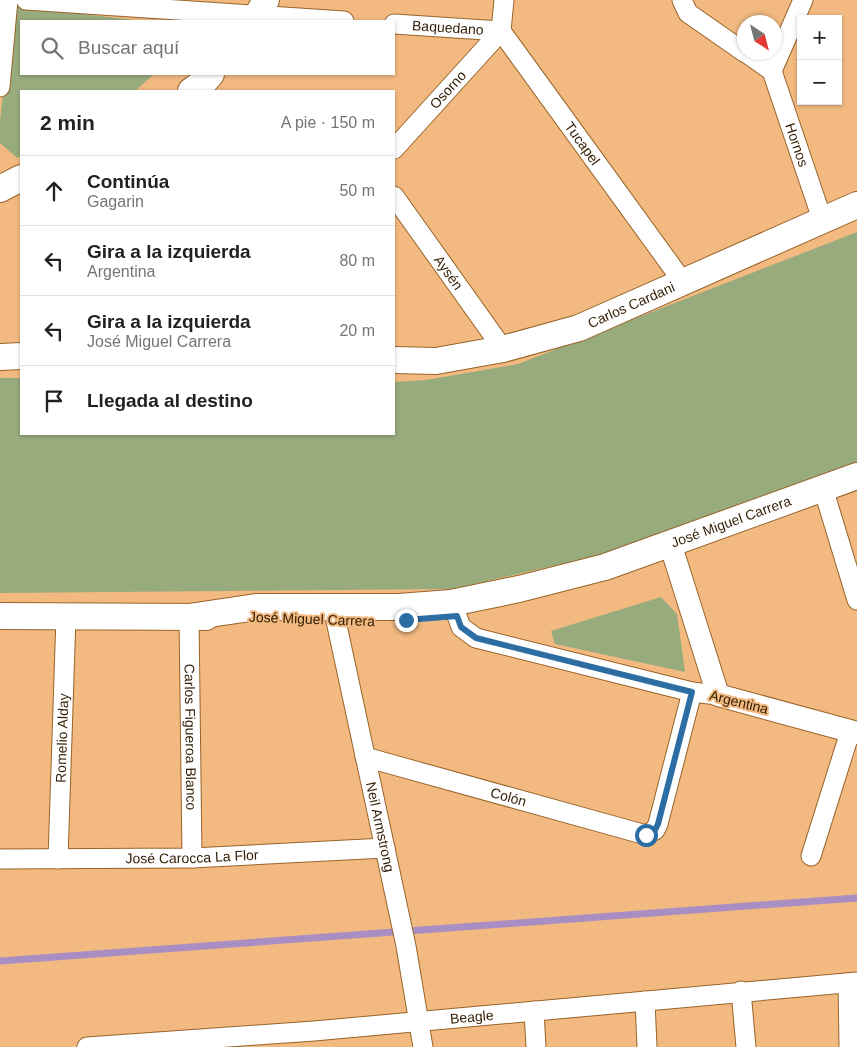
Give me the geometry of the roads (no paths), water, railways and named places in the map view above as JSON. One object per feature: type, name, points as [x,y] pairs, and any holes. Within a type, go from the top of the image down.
[{"type":"main road","points":[[192,90],[210,75]]},
{"type":"main road","points":[[0,189],[20,179]]},
{"type":"main road","name":"Carlos Cardani","points":[[395,360],[436,361],[503,350],[579,328],[857,205]]},
{"type":"main road","points":[[0,357],[20,356]]},
{"type":"main road","name":"José Miguel Carrera","points":[[0,616],[190,617],[256,607],[406,620],[457,616],[561,588],[605,567],[857,476]]},
{"type":"main road","name":"José Miguel Carrera","points":[[334,614],[451,602],[519,589],[605,567]]},
{"type":"street","points":[[0,87],[8,0]]},
{"type":"street","points":[[26,0],[259,12],[335,20]]},
{"type":"street","points":[[501,30],[504,0]]},
{"type":"street","points":[[682,0],[688,13],[737,47]]},
{"type":"street","points":[[756,60],[772,71],[803,0]]},
{"type":"street","name":"Baquedano","points":[[395,24],[501,30]]},
{"type":"street","name":"Osorno","points":[[395,148],[501,30]]},
{"type":"street","name":"Tucapel","points":[[501,30],[683,282]]},
{"type":"street","name":"Hornos","points":[[772,71],[822,219]]},
{"type":"street","name":"Aysén","points":[[395,197],[503,350]]},
{"type":"street","points":[[823,488],[857,600]]},
{"type":"street","points":[[670,543],[718,695]]},
{"type":"street","name":"Neil Armstrong","points":[[334,614],[406,946],[422,1047]]},
{"type":"street","name":"Romelio Alday","points":[[58,859],[66,616]]},
{"type":"street","name":"Argentina","points":[[457,616],[461,627],[476,638],[692,692],[718,695],[853,733]]},
{"type":"street","name":"Carlos Figueroa Blanco","points":[[190,617],[192,858]]},
{"type":"street","name":"Colón","points":[[365,757],[642,835],[651,834],[658,824],[692,692]]},
{"type":"street","points":[[811,856],[853,733]]},
{"type":"street","name":"José Carocca La Flor","points":[[0,859],[192,858],[385,848]]},
{"type":"street","points":[[849,1047],[852,983]]},
{"type":"street","name":"Beagle","points":[[88,1047],[315,1039],[419,1020],[852,983]]},
{"type":"street","points":[[742,992],[746,1047]]},
{"type":"street","points":[[645,1001],[647,1047]]},
{"type":"street","points":[[534,1011],[536,1047]]},
{"type":"waterway","points":[[0,961],[857,898]]}]
